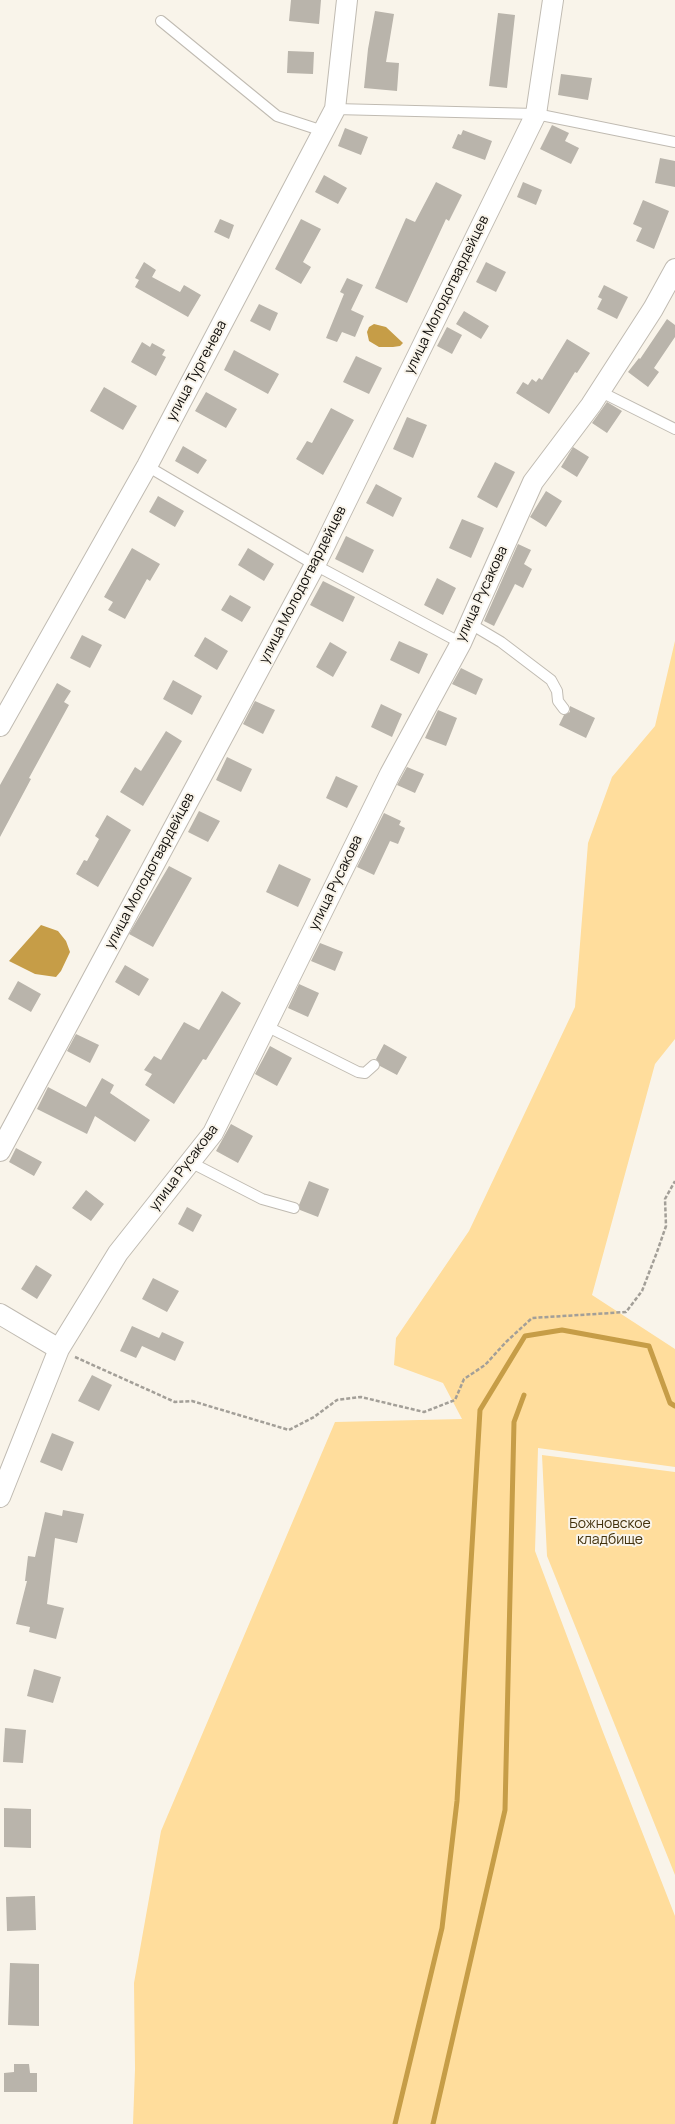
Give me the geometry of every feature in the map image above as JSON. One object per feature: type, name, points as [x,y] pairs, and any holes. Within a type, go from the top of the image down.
[{"type":"street","name":"улица Тургенева","points":[[0,726],[147,466],[335,109],[347,0]]},
{"type":"street","name":"улица Молодогвардейцев","points":[[0,1151],[315,565],[536,114],[553,0]]},
{"type":"street","name":"улица Русакова","points":[[0,1497],[59,1349],[118,1254],[213,1133],[390,774],[460,643],[533,482],[599,391],[653,309],[675,269]]},
{"type":"street","points":[[0,1314],[59,1349]]},
{"type":"lane","points":[[160,21],[277,116],[323,131]]},
{"type":"lane","points":[[335,109],[536,114],[675,142]]},
{"type":"lane","points":[[599,391],[675,430]]},
{"type":"lane","points":[[147,466],[315,565],[460,643]]},
{"type":"lane","points":[[469,623],[501,642],[551,680],[557,691],[558,701],[564,709]]},
{"type":"lane","points":[[266,1026],[358,1072],[365,1073],[374,1065]]},
{"type":"lane","points":[[190,1162],[262,1199],[294,1208]]},
{"type":"path","points":[[59,1349],[106,1372],[175,1402],[192,1401],[289,1430],[314,1417],[337,1400],[343,1399],[361,1397],[424,1412],[455,1400],[464,1379],[485,1365],[506,1342],[532,1318],[626,1312],[642,1291],[657,1252],[666,1226],[665,1199],[675,1181]]},
{"type":"green space","points":[[675,641],[675,1039],[655,1064],[592,1295],[675,1349],[675,1467],[538,1448],[535,1551],[603,1732],[675,1916],[675,2124],[133,2124],[135,2069],[134,1983],[161,1831],[335,1422],[462,1419],[443,1383],[394,1365],[396,1338],[469,1231],[575,1007],[588,843],[612,777],[655,726]]},
{"type":"green space","name":"Божновское кладбище","points":[[542,1455],[675,1472],[675,1875],[547,1556]]},
{"type":"shaded area","points":[[374,324],[386,327],[403,343],[400,346],[379,347],[369,341],[367,332],[369,327]]},
{"type":"shaded area","points":[[41,925],[58,931],[66,941],[70,952],[61,971],[56,977],[35,974],[9,961]]},
{"type":"building","points":[[291,0],[321,0],[319,24],[289,21]]},
{"type":"building","points":[[375,11],[394,14],[386,62],[399,63],[397,91],[364,88],[368,49]]},
{"type":"building","points":[[498,13],[515,15],[507,88],[489,86]]},
{"type":"building","points":[[288,51],[314,52],[313,74],[287,73]]},
{"type":"building","points":[[561,74],[592,78],[588,100],[558,95]]},
{"type":"building","points":[[552,125],[569,133],[565,141],[579,148],[571,164],[540,149]]},
{"type":"building","points":[[345,128],[368,137],[361,155],[338,146]]},
{"type":"building","points":[[463,130],[492,141],[485,160],[452,148],[458,134],[461,135]]},
{"type":"building","points":[[660,158],[675,161],[675,187],[655,183]]},
{"type":"building","points":[[324,175],[347,188],[338,204],[315,192]]},
{"type":"building","points":[[436,182],[462,195],[449,221],[446,219],[407,303],[375,288],[406,218],[415,222]]},
{"type":"building","points":[[523,182],[542,190],[536,205],[517,197]]},
{"type":"building","points":[[643,200],[669,211],[654,249],[636,241],[642,228],[633,224]]},
{"type":"building","points":[[220,219],[234,225],[229,239],[214,232]]},
{"type":"building","points":[[301,219],[321,229],[303,262],[311,267],[301,284],[275,269]]},
{"type":"building","points":[[144,262],[156,270],[152,277],[180,292],[184,285],[201,295],[188,317],[135,287],[139,280],[135,278]]},
{"type":"building","points":[[486,262],[506,272],[496,292],[476,282]]},
{"type":"building","points":[[347,278],[363,285],[351,310],[364,316],[355,337],[342,332],[337,342],[326,338],[344,294],[340,292]]},
{"type":"building","points":[[604,285],[628,297],[617,319],[597,309],[602,299],[598,297]]},
{"type":"building","points":[[259,304],[278,313],[270,331],[250,321]]},
{"type":"building","points":[[464,311],[489,326],[481,339],[456,324]]},
{"type":"building","points":[[667,319],[675,325],[675,337],[654,368],[659,372],[648,387],[628,372],[639,358],[640,359]]},
{"type":"building","points":[[447,327],[462,335],[452,354],[437,346]]},
{"type":"building","points":[[567,339],[590,353],[577,373],[575,372],[549,414],[516,393],[523,382],[528,385],[532,379],[536,382],[539,378],[542,380]]},
{"type":"building","points":[[142,342],[150,347],[152,343],[165,350],[162,355],[166,357],[156,376],[131,362]]},
{"type":"building","points":[[234,350],[279,374],[268,394],[224,370]]},
{"type":"building","points":[[356,356],[382,368],[369,394],[343,382]]},
{"type":"building","points":[[104,387],[137,406],[123,430],[90,411]]},
{"type":"building","points":[[206,392],[237,409],[226,428],[195,411]]},
{"type":"building","points":[[607,402],[622,411],[607,433],[592,423]]},
{"type":"building","points":[[331,408],[354,420],[323,475],[296,459],[307,441],[312,443]]},
{"type":"building","points":[[407,417],[427,425],[413,458],[393,449]]},
{"type":"building","points":[[183,446],[207,460],[198,474],[175,461]]},
{"type":"building","points":[[573,447],[589,457],[577,477],[561,467]]},
{"type":"building","points":[[495,462],[515,472],[497,508],[477,497]]},
{"type":"building","points":[[376,484],[402,498],[393,517],[366,503]]},
{"type":"building","points":[[546,491],[562,501],[546,527],[530,517]]},
{"type":"building","points":[[158,496],[184,511],[175,527],[149,512]]},
{"type":"building","points":[[462,519],[484,528],[471,558],[449,548]]},
{"type":"building","points":[[346,536],[374,550],[363,573],[335,559]]},
{"type":"building","points":[[518,544],[531,550],[524,564],[532,569],[523,588],[515,584],[494,626],[484,621]]},
{"type":"building","points":[[132,548],[160,564],[150,581],[147,579],[125,619],[108,610],[113,602],[104,597]]},
{"type":"building","points":[[248,548],[274,564],[264,581],[238,565]]},
{"type":"building","points":[[437,578],[456,588],[443,615],[424,605]]},
{"type":"building","points":[[323,581],[355,597],[343,622],[310,605]]},
{"type":"building","points":[[230,595],[251,607],[242,622],[221,610]]},
{"type":"building","points":[[82,635],[102,645],[90,668],[70,658]]},
{"type":"building","points":[[205,637],[228,651],[217,670],[194,656]]},
{"type":"building","points":[[399,641],[428,654],[419,674],[390,660]]},
{"type":"building","points":[[330,642],[347,652],[333,677],[316,667]]},
{"type":"building","points":[[461,668],[483,679],[476,695],[452,684]]},
{"type":"building","points":[[173,680],[202,696],[192,715],[163,699]]},
{"type":"building","points":[[57,683],[71,691],[64,702],[69,705],[29,778],[31,779],[0,837],[0,785]]},
{"type":"building","points":[[255,701],[275,710],[263,734],[243,724]]},
{"type":"building","points":[[381,704],[402,714],[392,737],[371,727]]},
{"type":"building","points":[[570,706],[595,718],[586,738],[559,725],[564,715],[570,712]]},
{"type":"building","points":[[438,710],[457,718],[446,746],[425,738]]},
{"type":"building","points":[[166,731],[182,741],[143,806],[120,792],[135,767],[141,771]]},
{"type":"building","points":[[227,757],[252,769],[241,792],[216,780]]},
{"type":"building","points":[[407,767],[424,774],[415,793],[397,785]]},
{"type":"building","points":[[336,776],[358,786],[347,808],[326,798]]},
{"type":"building","points":[[199,811],[220,821],[208,842],[188,832]]},
{"type":"building","points":[[384,813],[401,821],[399,825],[405,828],[398,844],[390,841],[374,875],[357,867]]},
{"type":"building","points":[[107,815],[131,830],[98,887],[76,874],[84,860],[87,861],[99,839],[95,836]]},
{"type":"building","points":[[279,864],[311,879],[298,907],[266,892]]},
{"type":"building","points":[[169,866],[192,878],[153,947],[129,934]]},
{"type":"building","points":[[320,943],[343,952],[335,971],[311,961]]},
{"type":"building","points":[[125,965],[149,979],[139,996],[115,982]]},
{"type":"building","points":[[18,981],[41,994],[31,1012],[8,999]]},
{"type":"building","points":[[299,984],[319,993],[308,1017],[288,1008]]},
{"type":"building","points":[[222,991],[241,1003],[206,1060],[203,1059],[174,1104],[145,1085],[152,1074],[144,1070],[154,1056],[161,1060],[184,1022],[199,1030]]},
{"type":"building","points":[[76,1034],[99,1045],[90,1063],[67,1051]]},
{"type":"building","points":[[384,1044],[407,1057],[397,1075],[380,1066],[376,1059]]},
{"type":"building","points":[[270,1046],[292,1058],[277,1086],[255,1074]]},
{"type":"building","points":[[102,1078],[114,1085],[110,1093],[150,1120],[135,1142],[95,1116],[87,1134],[37,1109],[48,1087],[86,1107]]},
{"type":"building","points":[[231,1124],[253,1136],[238,1163],[216,1151]]},
{"type":"building","points":[[16,1148],[42,1162],[34,1176],[9,1162]]},
{"type":"building","points":[[309,1181],[329,1189],[318,1217],[300,1210],[299,1205]]},
{"type":"building","points":[[86,1190],[104,1204],[91,1221],[72,1208]]},
{"type":"building","points":[[187,1207],[202,1215],[193,1232],[178,1224]]},
{"type":"building","points":[[36,1265],[52,1275],[37,1299],[21,1289]]},
{"type":"building","points":[[153,1278],[179,1291],[167,1312],[142,1299]]},
{"type":"building","points":[[132,1326],[159,1338],[162,1332],[184,1342],[175,1361],[142,1346],[136,1358],[120,1351]]},
{"type":"building","points":[[92,1375],[112,1385],[99,1411],[78,1401]]},
{"type":"building","points":[[52,1433],[74,1442],[62,1471],[40,1462]]},
{"type":"building","points":[[63,1510],[84,1514],[77,1543],[55,1538],[47,1604],[64,1608],[56,1639],[29,1632],[30,1627],[16,1624],[27,1581],[25,1581],[28,1556],[35,1557],[45,1512],[62,1516]]},
{"type":"building","points":[[34,1669],[61,1677],[53,1703],[27,1696]]},
{"type":"building","points":[[5,1728],[26,1730],[23,1763],[3,1762]]},
{"type":"building","points":[[4,1808],[31,1809],[31,1848],[4,1847]]},
{"type":"building","points":[[35,1896],[36,1930],[7,1931],[6,1897]]},
{"type":"building","points":[[10,1963],[39,1964],[39,2026],[8,2025]]},
{"type":"building","points":[[14,2064],[29,2064],[30,2073],[37,2073],[37,2092],[4,2092],[4,2073],[14,2072]]},
{"type":"waterway","points":[[395,2124],[442,1928],[457,1801],[480,1410],[525,1336],[562,1330],[649,1346],[670,1403],[675,1406]]},
{"type":"waterway","points":[[433,2124],[505,1810],[514,1422],[524,1395]]}]
